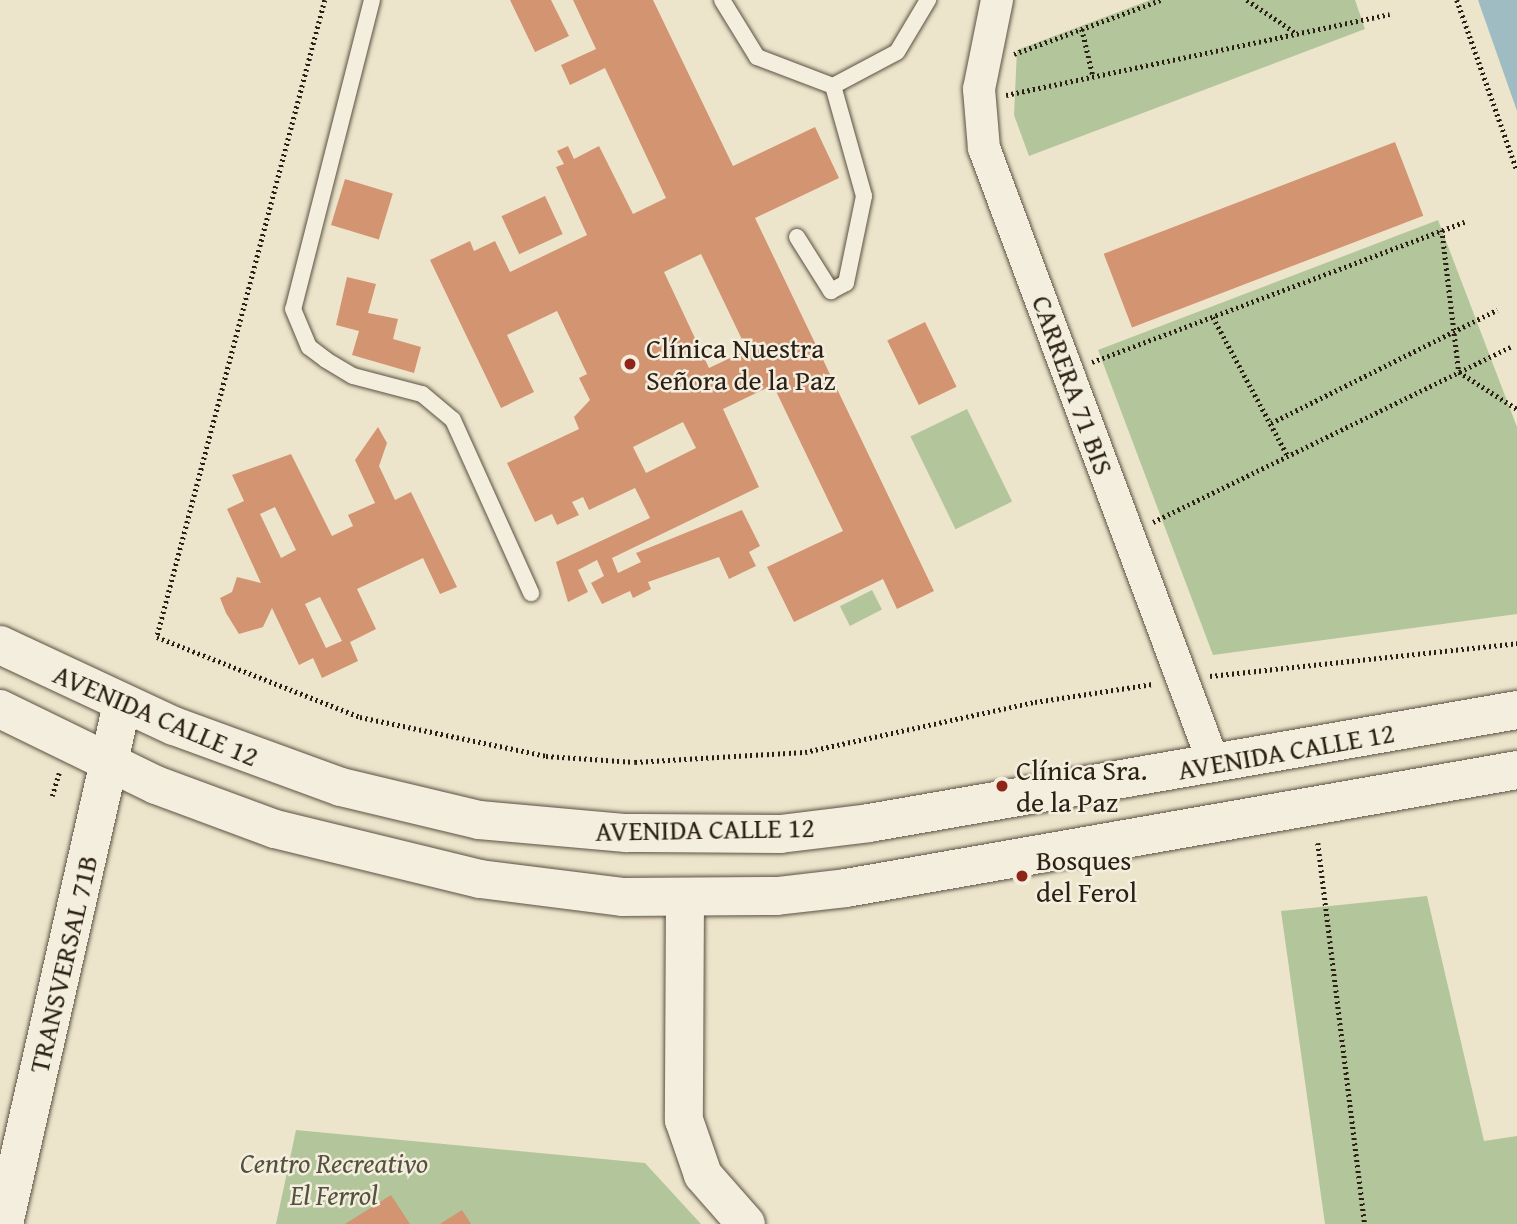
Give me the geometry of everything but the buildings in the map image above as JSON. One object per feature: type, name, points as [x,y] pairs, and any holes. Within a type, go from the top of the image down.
[{"type":"main road","name":"AVENIDA CALLE 12","points":[[0,645],[122,704],[341,787],[479,820],[577,831],[780,834],[1214,764],[1517,710]]},
{"type":"main road","name":"TRANSVERSAL 71B","points":[[5,1224],[122,704]]},
{"type":"main road","name":"AVENIDA CALLE 12","points":[[0,709],[109,762],[220,811],[380,858],[547,890],[685,898],[846,888],[1517,770]]},
{"type":"main road","points":[[685,898],[688,1140],[704,1175],[746,1224]]},
{"type":"street","name":"CARRERA 71 BIS","points":[[997,0],[979,89],[984,148],[1214,764]]},
{"type":"lane","points":[[372,0],[293,309],[309,347],[326,360],[353,376],[422,394],[453,420],[531,593]]},
{"type":"lane","points":[[722,0],[757,57],[833,86],[897,52],[928,0]]},
{"type":"lane","points":[[797,237],[831,291],[846,283],[864,196],[833,86]]},
{"type":"path","points":[[325,0],[157,637],[360,718],[546,756],[635,762],[805,752],[1035,702],[1183,679],[1517,643]]},
{"type":"path","points":[[1007,57],[1161,0]]},
{"type":"path","points":[[1247,0],[1296,34]]},
{"type":"path","points":[[1457,0],[1517,170]]},
{"type":"path","points":[[1002,96],[1390,14]]},
{"type":"path","points":[[1082,29],[1093,76]]},
{"type":"path","points":[[1092,362],[1465,222]]},
{"type":"path","points":[[1443,230],[1459,372]]},
{"type":"path","points":[[1271,423],[1497,310]]},
{"type":"path","points":[[1213,317],[1288,456]]},
{"type":"path","points":[[1153,523],[1510,347]]},
{"type":"path","points":[[1459,372],[1517,409]]},
{"type":"path","points":[[1318,843],[1365,1224]]},
{"type":"green space","points":[[1150,0],[1355,0],[1365,29],[1029,156],[1014,115],[1017,50]]},
{"type":"green space","points":[[1438,220],[1517,427],[1517,614],[1213,655],[1098,350]]},
{"type":"green space","points":[[967,409],[1012,502],[956,529],[910,437]]},
{"type":"green space","points":[[872,590],[882,610],[850,626],[840,606]]},
{"type":"green space","points":[[1427,896],[1484,1141],[1517,1136],[1517,1224],[1325,1224],[1281,911]]},
{"type":"green space","name":"Centro Recreativo El Ferrol","points":[[296,1130],[645,1163],[701,1224],[276,1224]]},
{"type":"water","points":[[1478,0],[1517,0],[1517,111]]},
{"type":"place","name":"Clínica Nuestra Señora de la Paz","points":[[630,364]]},
{"type":"place","name":"Clínica Sra. de la Paz","points":[[1002,786]]},
{"type":"place","name":"Bosques del Ferol","points":[[1022,876]]}]
